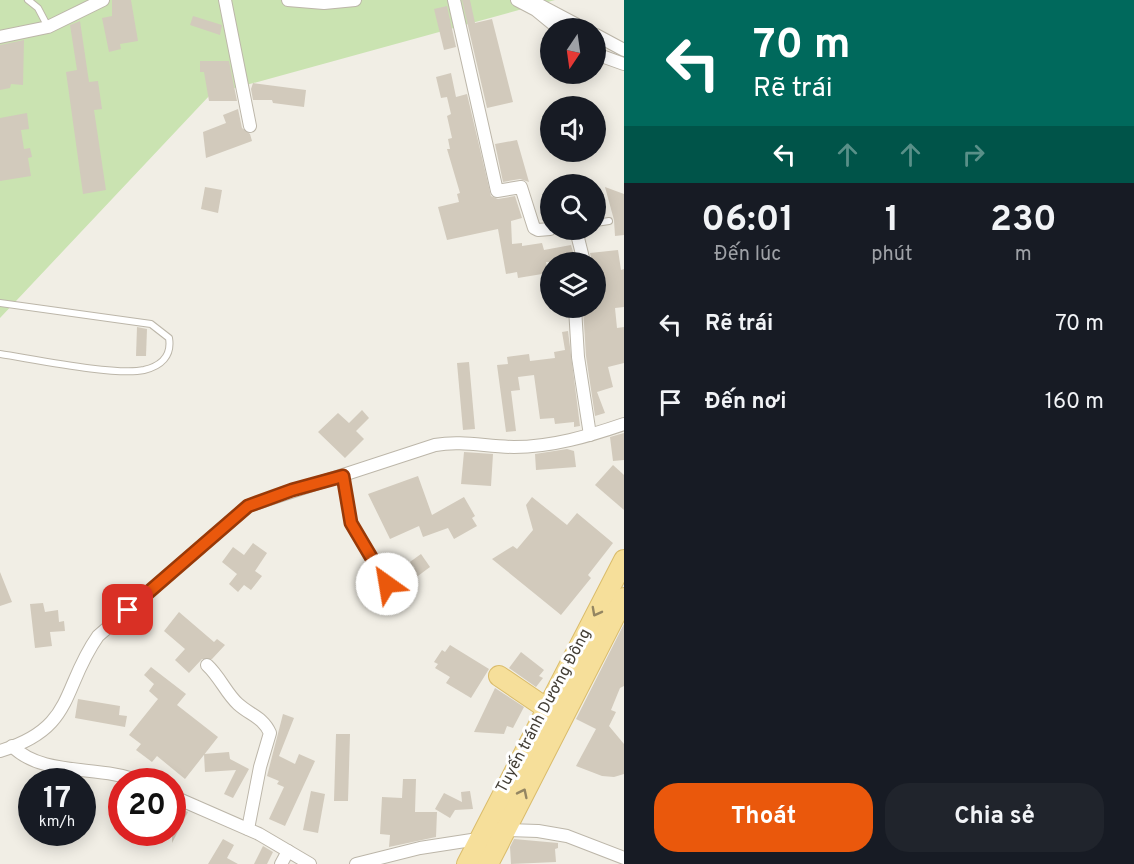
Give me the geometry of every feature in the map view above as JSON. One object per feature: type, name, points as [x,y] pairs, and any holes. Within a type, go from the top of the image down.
[{"type":"main road","name":"Tuyến tránh Dương Đông","points":[[488,864],[493,838],[546,708],[624,560]]},
{"type":"main road","name":"Tuyến tránh Dương Đông","points":[[467,864],[493,838],[624,598]]},
{"type":"main road","points":[[500,676],[546,708]]},
{"type":"street","points":[[0,37],[48,27],[89,3],[103,0]]},
{"type":"street","points":[[225,0],[250,126]]},
{"type":"street","points":[[288,0],[317,3],[355,0]]},
{"type":"street","points":[[454,0],[497,191],[521,187],[534,228],[540,230]]},
{"type":"street","points":[[517,0],[546,18]]},
{"type":"street","points":[[530,0],[565,18]]},
{"type":"street","points":[[606,40],[624,50]]},
{"type":"street","points":[[606,58],[624,64]]},
{"type":"street","points":[[576,318],[578,357],[590,435]]},
{"type":"street","points":[[6,748],[36,734],[57,718],[69,697],[89,647],[98,636],[248,506],[446,443],[514,447],[590,435],[624,424]]},
{"type":"street","points":[[207,665],[240,706],[253,712],[267,725],[270,733],[260,767],[248,829]]},
{"type":"street","points":[[6,748],[39,763],[108,771]]},
{"type":"street","points":[[186,802],[248,829],[310,864]]},
{"type":"street","points":[[356,864],[420,848],[538,831],[567,836],[624,858]]},
{"type":"street","points":[[281,864],[288,851]]},
{"type":"lane","points":[[28,0],[38,8],[48,27]]},
{"type":"lane","points":[[0,303],[151,324],[169,338],[170,347],[164,360],[142,370],[110,369],[0,354]]},
{"type":"lane","points":[[343,476],[351,523],[387,584]]},
{"type":"green space","points":[[0,0],[555,0],[210,95],[0,318]]},
{"type":"building","points":[[112,0],[131,0],[138,41],[120,44],[121,49],[109,52],[102,18],[112,16]]},
{"type":"building","points":[[462,0],[470,0],[475,23],[492,19],[513,102],[487,108]]},
{"type":"building","points":[[447,6],[456,47],[444,50],[434,9]]},
{"type":"building","points":[[193,16],[222,25],[220,35],[190,25]]},
{"type":"building","points":[[80,21],[89,82],[98,81],[102,109],[94,110],[106,190],[83,194],[66,72],[77,70],[70,25]]},
{"type":"building","points":[[24,40],[23,85],[11,84],[10,88],[0,90],[0,45]]},
{"type":"building","points":[[200,61],[229,61],[237,101],[209,101],[204,72],[200,72]]},
{"type":"building","points":[[451,73],[456,97],[467,94],[491,196],[498,199],[515,196],[522,218],[511,221],[512,244],[522,243],[522,246],[542,243],[544,250],[571,245],[573,252],[540,252],[540,274],[518,278],[517,272],[506,274],[498,229],[447,240],[438,207],[459,202],[457,194],[460,193],[447,149],[450,149],[448,139],[452,138],[447,116],[451,114],[447,97],[441,98],[436,77]]},
{"type":"building","points":[[253,83],[306,90],[304,107],[273,103],[272,100],[253,100],[251,89]]},
{"type":"building","points":[[238,109],[242,128],[250,134],[252,141],[206,158],[203,132],[226,123],[223,115]]},
{"type":"building","points":[[27,113],[29,129],[21,130],[24,149],[30,148],[32,157],[28,158],[31,176],[0,181],[0,118]]},
{"type":"building","points":[[517,140],[529,182],[520,179],[503,182],[495,144]]},
{"type":"building","points":[[205,187],[222,190],[218,213],[201,209]]},
{"type":"building","points":[[606,187],[624,194],[624,235],[615,236],[614,220]]},
{"type":"building","points":[[618,250],[621,270],[624,269],[624,307],[615,308],[617,328],[624,327],[624,363],[608,367],[613,387],[597,392],[605,413],[595,416],[586,356],[584,318],[606,318],[606,252],[599,252]]},
{"type":"building","points":[[137,327],[147,329],[146,356],[136,356]]},
{"type":"building","points":[[568,331],[580,426],[574,427],[574,422],[555,424],[554,418],[540,419],[534,375],[518,377],[520,390],[511,391],[516,431],[506,432],[497,365],[508,364],[507,357],[529,354],[530,361],[555,358],[554,352],[565,350],[562,332]]},
{"type":"building","points":[[469,362],[475,429],[463,430],[457,363]]},
{"type":"building","points":[[362,410],[369,418],[356,431],[364,439],[345,458],[318,432],[338,413],[349,423]]},
{"type":"building","points":[[624,433],[624,460],[613,461],[610,437]]},
{"type":"building","points":[[567,449],[574,451],[576,467],[536,470],[535,454]]},
{"type":"building","points":[[464,452],[493,454],[491,486],[461,484]]},
{"type":"building","points":[[613,465],[624,475],[624,510],[595,485]]},
{"type":"building","points":[[418,476],[432,515],[464,497],[475,516],[472,518],[477,526],[454,539],[448,528],[423,537],[419,526],[390,539],[368,494]]},
{"type":"building","points":[[532,497],[567,525],[577,513],[613,543],[588,575],[591,578],[561,615],[492,559],[513,546],[517,549],[533,530],[526,505]]},
{"type":"building","points":[[253,543],[267,553],[255,571],[262,576],[251,590],[244,585],[238,592],[229,584],[237,574],[222,562],[233,547],[244,555]]},
{"type":"building","points":[[421,554],[430,567],[395,593],[389,577]]},
{"type":"building","points":[[0,572],[12,602],[0,606]]},
{"type":"building","points":[[43,603],[45,612],[58,610],[59,622],[64,621],[65,631],[50,632],[52,646],[35,648],[30,604]]},
{"type":"building","points":[[179,612],[214,642],[217,639],[225,645],[212,659],[202,659],[189,673],[175,660],[185,649],[164,631]]},
{"type":"building","points":[[624,624],[624,686],[620,688],[611,710],[616,712],[609,726],[624,744],[624,774],[614,777],[602,776],[576,766],[596,729],[576,719]]},
{"type":"building","points":[[450,645],[489,669],[471,698],[446,683],[450,677],[435,668],[438,664],[434,662],[442,650],[445,652]]},
{"type":"building","points":[[521,652],[544,670],[539,676],[543,678],[536,687],[509,668]]},
{"type":"building","points":[[151,667],[186,694],[177,705],[218,737],[186,778],[186,768],[172,768],[157,756],[152,762],[136,750],[141,744],[129,735],[158,699],[149,691],[154,684],[144,675]]},
{"type":"building","points":[[495,688],[524,707],[513,728],[507,726],[504,734],[474,732]]},
{"type":"building","points":[[78,699],[120,706],[119,715],[127,716],[125,727],[75,718]]},
{"type":"building","points":[[283,714],[294,718],[279,756],[295,764],[299,754],[315,761],[285,826],[269,819],[284,787],[277,784],[279,781],[267,776]]},
{"type":"building","points":[[336,734],[350,734],[348,801],[334,801]]},
{"type":"building","points":[[229,752],[230,759],[249,769],[233,798],[224,794],[236,770],[205,772],[204,754]]},
{"type":"building","points":[[403,779],[416,779],[415,812],[437,812],[436,837],[389,847],[390,835],[380,834],[382,797],[402,798]]},
{"type":"building","points":[[311,791],[325,794],[318,833],[303,830]]},
{"type":"building","points":[[470,791],[473,809],[455,810],[450,818],[435,809],[444,793],[462,802],[461,792]]},
{"type":"building","points":[[223,839],[234,845],[227,858],[238,864],[208,864]]},
{"type":"building","points":[[514,839],[558,843],[558,848],[555,849],[556,862],[511,864],[510,847]]},
{"type":"building","points":[[263,846],[273,852],[267,864],[254,864]]},
{"type":"route","points":[[128,610],[248,506],[292,490],[343,476],[351,523],[357,537],[387,584]]}]
